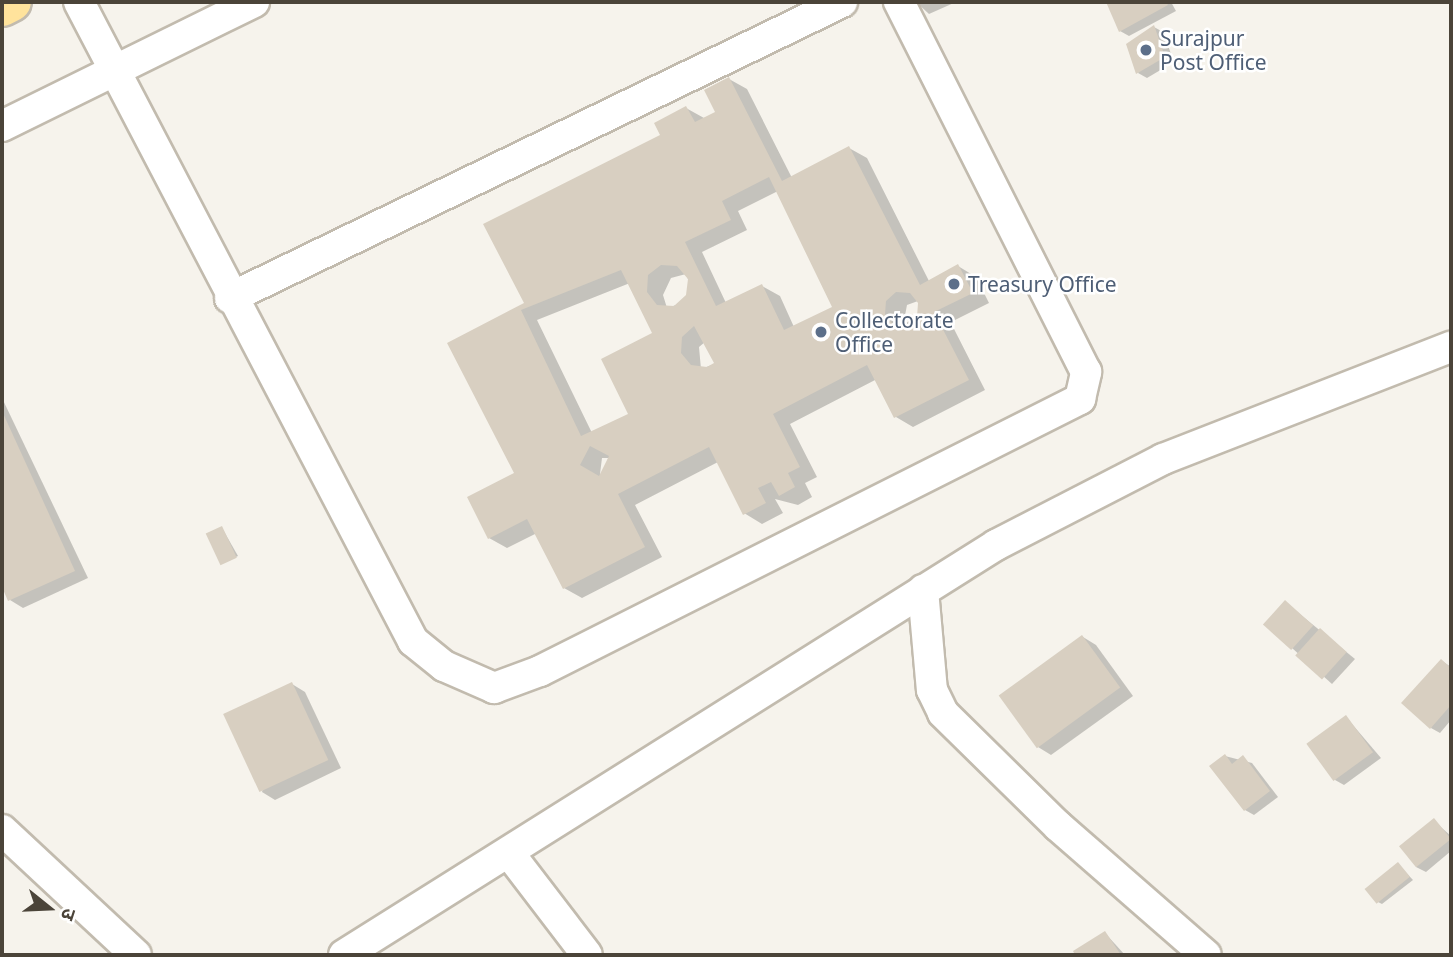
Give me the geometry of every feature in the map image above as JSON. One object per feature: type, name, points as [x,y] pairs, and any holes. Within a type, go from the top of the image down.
[{"type":"main road","points":[[2,7],[12,2]]},
{"type":"street","points":[[79,2],[230,298],[413,641],[444,667],[494,688],[540,671],[1080,399],[1086,372],[900,2]]},
{"type":"street","points":[[2,126],[116,73],[254,2]]},
{"type":"street","points":[[230,298],[842,2]]},
{"type":"street","points":[[344,955],[996,545],[1163,459],[1451,346]]},
{"type":"street","points":[[923,590],[932,690],[943,713],[1058,826],[1206,955]]},
{"type":"street","points":[[2,830],[136,955]]},
{"type":"street","points":[[509,853],[587,955]]},
{"type":"building","name":"Surajpur Post Office","points":[[1106,2],[1166,2],[1168,5],[1119,32]]},
{"type":"building","name":"Surajpur Post Office","points":[[1154,25],[1165,57],[1136,74],[1126,44]]},
{"type":"building","name":"Collectorate Office","points":[[729,77],[782,181],[849,146],[920,285],[958,264],[973,293],[934,312],[969,380],[894,418],[867,365],[773,414],[800,467],[788,473],[795,487],[779,496],[771,482],[758,488],[766,503],[743,515],[709,447],[618,494],[645,547],[563,589],[527,519],[488,539],[467,497],[514,473],[447,343],[524,303],[483,224],[660,135],[654,123],[686,106],[695,122],[715,112],[704,90]],"holes":[[[769,177],[832,307],[784,330],[762,284],[716,306],[685,242],[731,220],[722,201]],[[661,265],[677,266],[688,279],[686,295],[674,306],[657,305],[647,292],[648,275]],[[621,270],[652,333],[601,359],[628,414],[581,436],[521,310]],[[896,292],[910,293],[918,303],[917,317],[907,326],[893,325],[885,314],[886,301]],[[694,326],[714,363],[707,367],[691,365],[681,353],[682,337]],[[590,446],[609,456],[599,476],[580,465]]]},
{"type":"building","points":[[2,411],[75,571],[8,601],[2,587]]},
{"type":"building","points":[[222,526],[237,558],[220,565],[206,534]]},
{"type":"building","points":[[1285,600],[1313,625],[1291,650],[1263,625]]},
{"type":"building","points":[[1320,628],[1347,652],[1322,680],[1295,655]]},
{"type":"building","points":[[1082,635],[1120,688],[1037,748],[999,696]]},
{"type":"building","points":[[1441,659],[1451,668],[1451,705],[1430,729],[1401,703]]},
{"type":"building","points":[[292,682],[328,760],[259,792],[223,714]]},
{"type":"building","points":[[1346,715],[1373,752],[1333,781],[1306,744]]},
{"type":"building","points":[[1225,754],[1232,764],[1243,755],[1270,791],[1244,811],[1209,766]]},
{"type":"building","points":[[1434,818],[1451,839],[1416,867],[1399,846]]},
{"type":"building","points":[[1398,862],[1410,877],[1377,904],[1365,889]]},
{"type":"building","points":[[1105,931],[1121,955],[1075,955],[1073,951]]},
{"type":"place","name":"Surajpur Post Office","points":[[1146,50]]},
{"type":"place","name":"Treasury Office","points":[[954,284]]},
{"type":"place","name":"Collectorate Office","points":[[821,332]]}]
